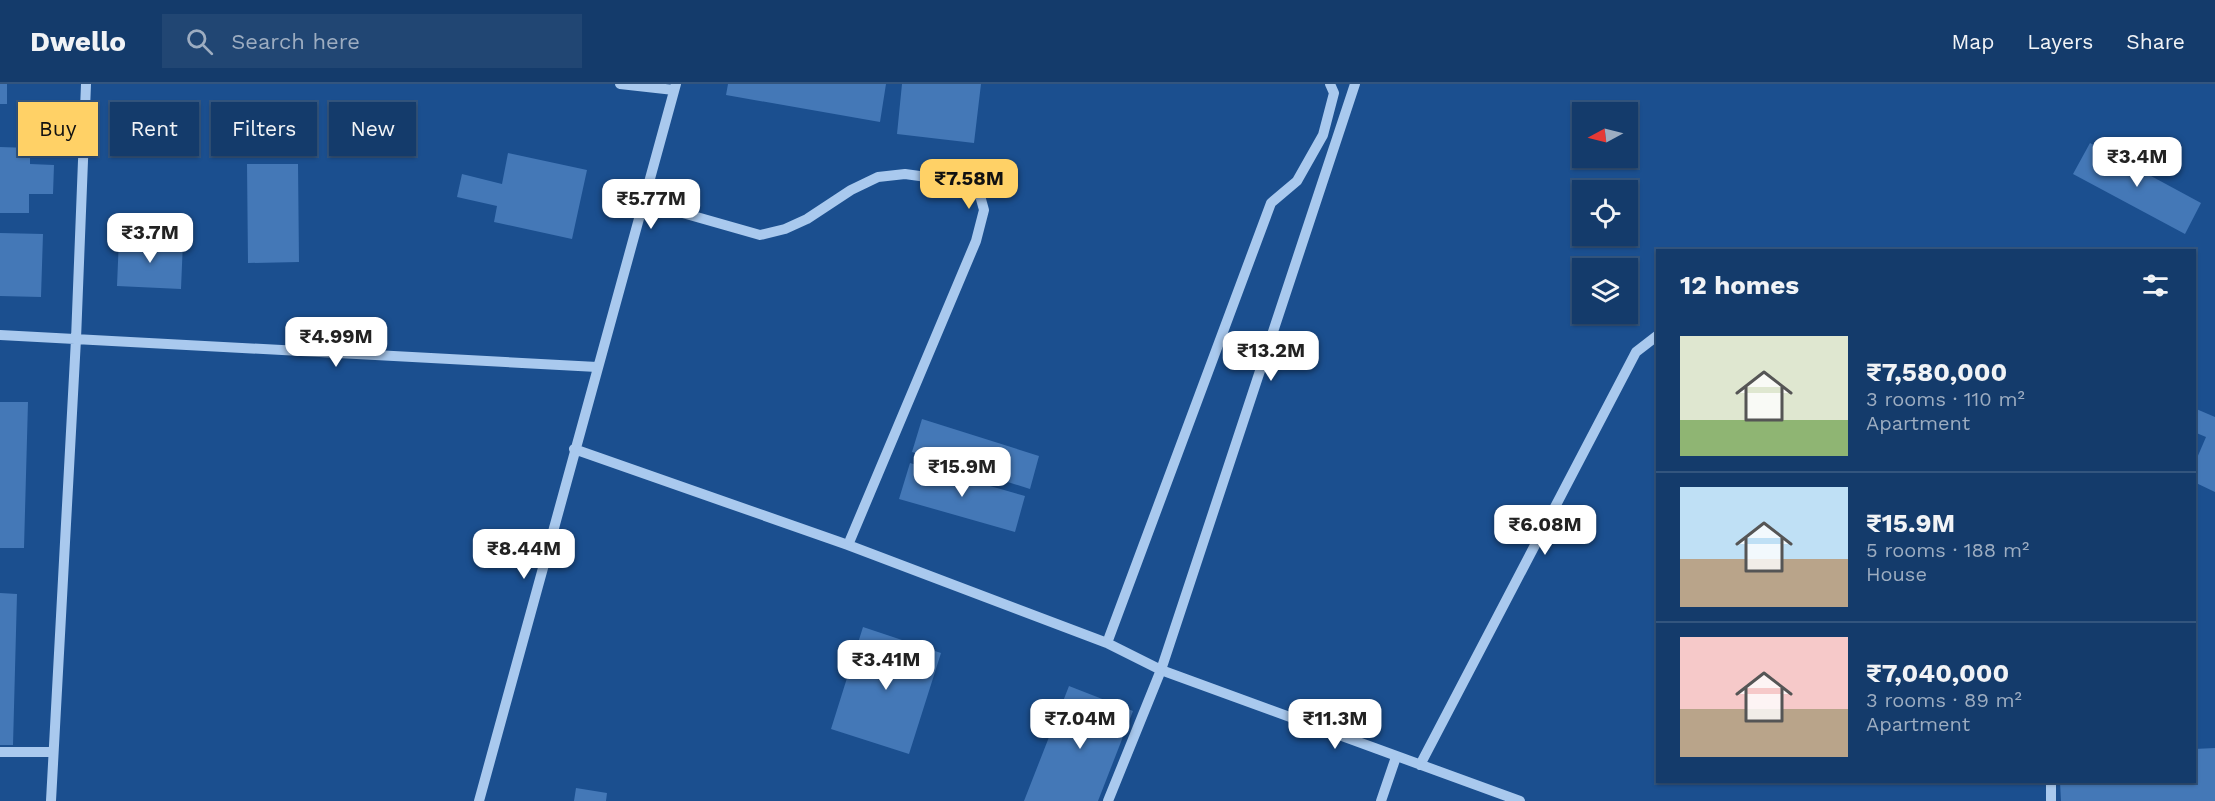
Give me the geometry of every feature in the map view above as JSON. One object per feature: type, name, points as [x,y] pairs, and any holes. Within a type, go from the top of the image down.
[{"type":"street","points":[[51,801],[76,339],[86,84]]},
{"type":"street","points":[[479,801],[675,87],[620,84]]},
{"type":"street","points":[[1107,643],[1271,203],[1297,181],[1323,135],[1334,93],[1330,84]]},
{"type":"street","points":[[1108,801],[1161,670],[1355,84]]},
{"type":"street","points":[[644,202],[760,235],[785,229],[807,219],[851,190],[878,177],[905,174],[963,182],[979,192],[984,210],[976,241],[848,545]]},
{"type":"street","points":[[0,335],[597,367]]},
{"type":"street","points":[[1420,765],[1636,352],[1656,337]]},
{"type":"street","points":[[574,449],[848,545],[1107,643],[1161,670],[1520,801]]},
{"type":"street","points":[[0,752],[53,752]]},
{"type":"street","points":[[1382,801],[1396,757]]},
{"type":"street","points":[[2051,783],[2051,801]]},
{"type":"building","points":[[0,84],[7,84],[7,104],[0,104]]},
{"type":"building","points":[[728,84],[886,84],[880,122],[726,95]]},
{"type":"building","points":[[902,84],[981,84],[974,143],[897,134]]},
{"type":"building","points":[[2090,143],[2201,203],[2185,234],[2073,174]]},
{"type":"building","points":[[0,147],[18,148],[18,156],[30,156],[30,164],[54,165],[53,194],[29,194],[29,213],[0,213]]},
{"type":"building","points":[[508,153],[587,170],[572,239],[494,222],[497,206],[457,197],[462,174],[502,184]]},
{"type":"building","points":[[247,164],[298,164],[299,262],[248,263]]},
{"type":"building","points":[[0,233],[43,234],[41,297],[0,296]]},
{"type":"building","points":[[119,238],[183,241],[181,289],[117,286]]},
{"type":"building","points":[[0,402],[28,402],[24,548],[0,548]]},
{"type":"building","points":[[2196,409],[2215,417],[2215,492],[2196,483],[2196,460],[2206,437],[2196,433]]},
{"type":"building","points":[[922,419],[1039,456],[1030,489],[912,452]]},
{"type":"building","points":[[910,463],[1025,496],[1015,532],[899,499]]},
{"type":"building","points":[[0,593],[17,594],[13,745],[0,745]]},
{"type":"building","points":[[863,627],[941,653],[909,754],[831,729]]},
{"type":"building","points":[[1069,686],[1133,711],[1098,801],[1024,801]]},
{"type":"building","points":[[2215,748],[2215,801],[2061,801],[2060,783],[2196,783],[2196,749]]},
{"type":"building","points":[[576,788],[607,793],[606,801],[574,801]]}]
